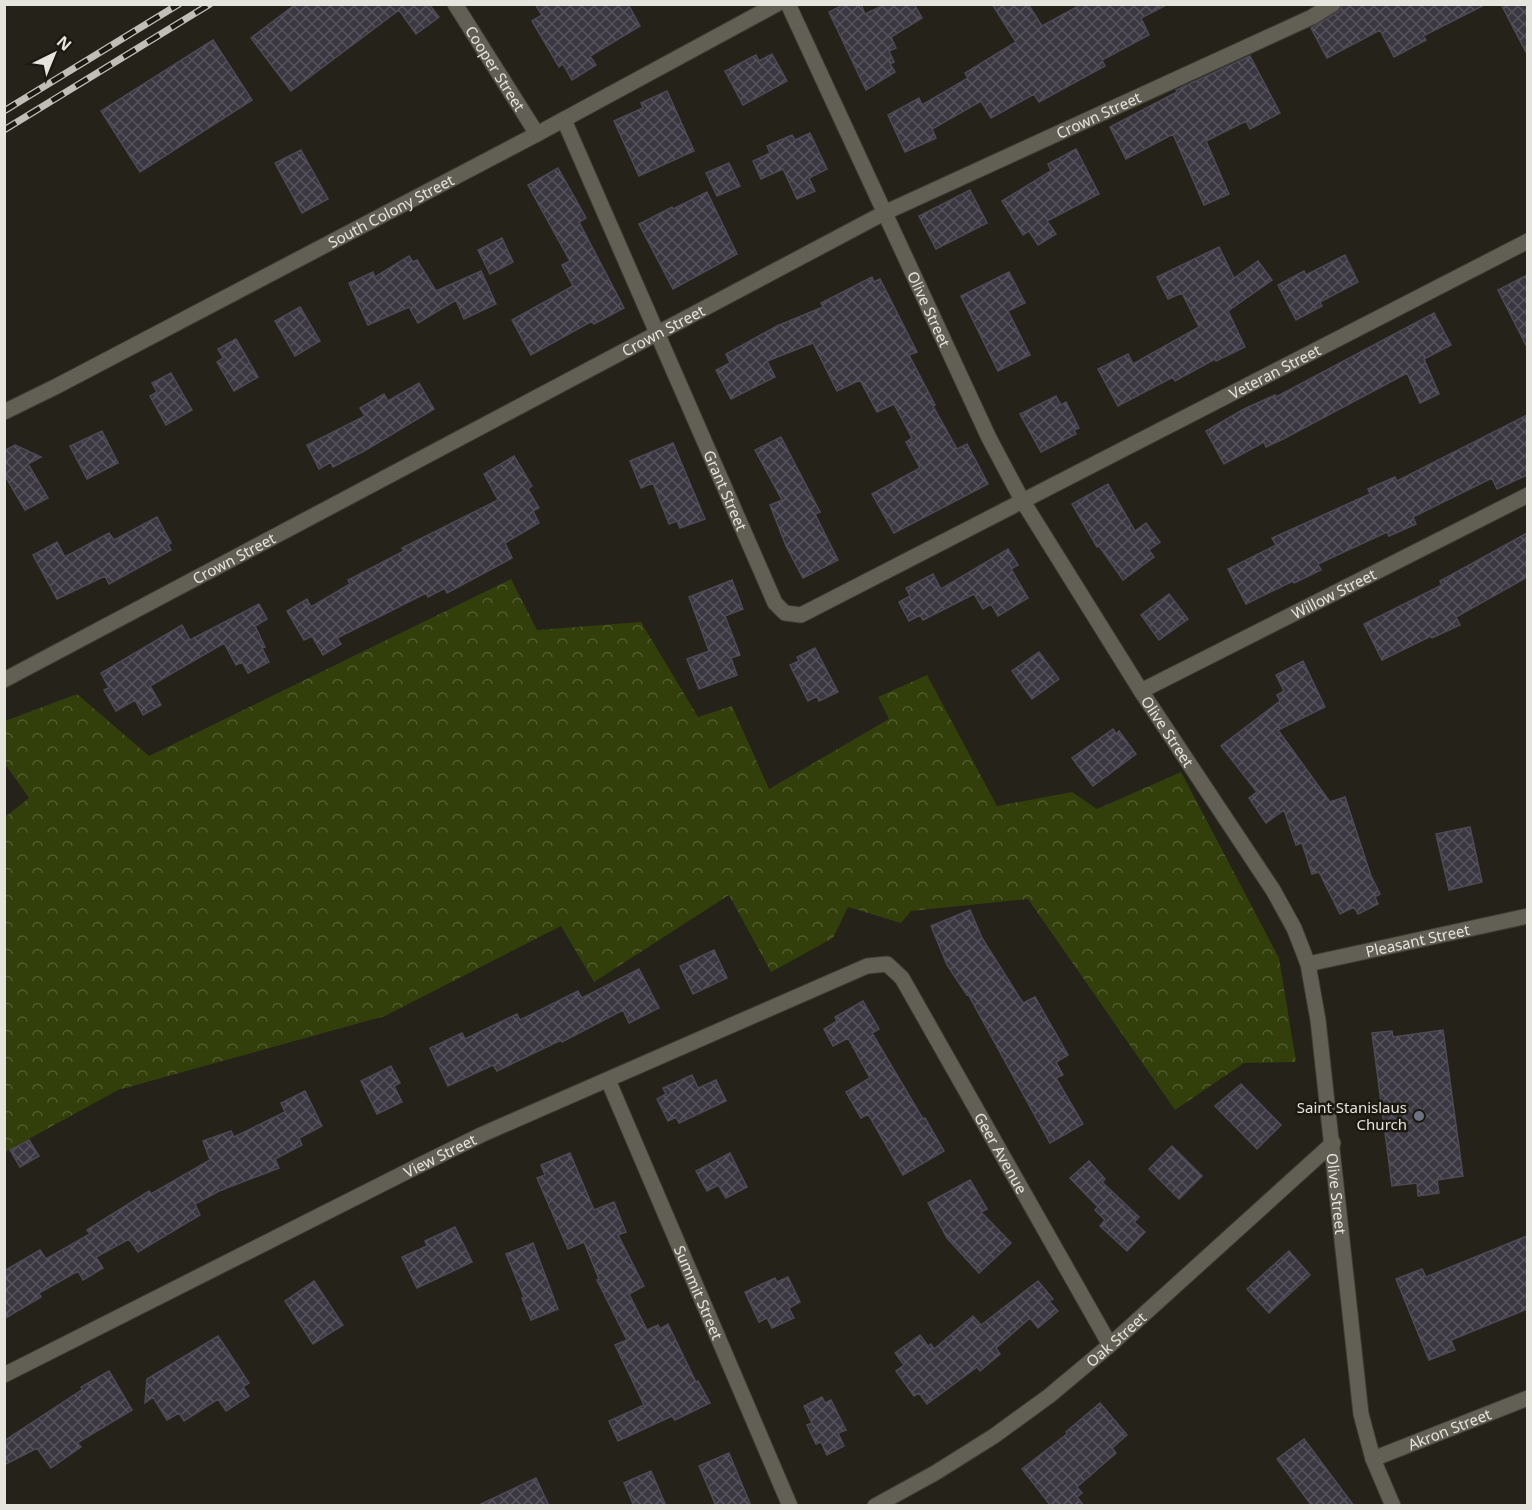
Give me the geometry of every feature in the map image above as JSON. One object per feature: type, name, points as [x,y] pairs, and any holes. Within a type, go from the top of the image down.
[{"type":"street","name":"Cooper Street","points":[[455,4],[537,134]]},
{"type":"street","name":"South Colony Street","points":[[4,412],[564,120],[777,4]]},
{"type":"street","name":"Olive Street","points":[[788,4],[989,438],[1022,500],[1141,691],[1273,890],[1294,928],[1308,964],[1318,1020],[1361,1414],[1372,1458],[1393,1506]]},
{"type":"street","name":"Crown Street","points":[[4,680],[884,213],[1312,17],[1333,4]]},
{"type":"street","name":"Grant Street","points":[[564,120],[775,603],[785,614],[801,615],[1022,500]]},
{"type":"street","name":"Veteran Street","points":[[1022,500],[1527,242]]},
{"type":"street","name":"Willow Street","points":[[1141,691],[1527,495]]},
{"type":"street","name":"Pleasant Street","points":[[1308,964],[1527,915]]},
{"type":"street","name":"View Street","points":[[4,1375],[483,1134],[867,966],[887,964]]},
{"type":"street","name":"Geer Avenue","points":[[887,964],[902,978],[1110,1345]]},
{"type":"street","name":"Summit Street","points":[[608,1080],[790,1506]]},
{"type":"street","name":"Oak Street","points":[[875,1506],[935,1473],[994,1436],[1049,1396],[1110,1345],[1333,1143]]},
{"type":"street","name":"Akron Street","points":[[1372,1458],[1527,1398]]},
{"type":"green space","points":[[511,579],[537,630],[641,622],[698,717],[732,706],[769,789],[889,719],[878,697],[927,675],[997,806],[1072,792],[1097,809],[1181,772],[1279,958],[1296,1062],[1244,1063],[1175,1110],[1028,899],[911,911],[901,923],[848,907],[833,938],[771,972],[729,895],[594,982],[561,926],[385,1016],[118,1090],[5,1152],[5,817],[29,798],[5,764],[5,721],[77,694],[149,756]]},
{"type":"building","points":[[296,4],[429,4],[439,17],[416,34],[399,10],[291,91],[251,38]]},
{"type":"building","points":[[535,4],[628,4],[640,26],[590,56],[596,65],[572,80],[563,64],[559,67],[532,21],[542,15]]},
{"type":"building","points":[[845,4],[861,4],[865,14],[886,4],[914,4],[922,18],[891,37],[896,48],[889,51],[894,62],[890,64],[895,72],[866,90],[829,12]]},
{"type":"building","points":[[992,4],[1028,4],[1042,26],[1082,4],[1168,4],[1141,18],[1149,35],[1102,60],[1105,66],[1039,102],[1034,94],[991,118],[981,101],[932,129],[936,138],[905,152],[888,115],[919,98],[922,105],[968,78],[965,73],[1016,42]]},
{"type":"building","points":[[1343,4],[1486,4],[1423,36],[1426,40],[1394,57],[1380,30],[1327,58],[1311,28],[1338,12]]},
{"type":"building","points":[[1501,4],[1527,4],[1527,54]]},
{"type":"building","points":[[213,40],[252,100],[140,172],[101,111]]},
{"type":"building","points":[[772,54],[787,81],[743,105],[725,71],[756,55],[759,61]]},
{"type":"building","points":[[1250,56],[1280,113],[1250,129],[1246,121],[1206,141],[1229,194],[1204,205],[1173,134],[1126,159],[1110,127],[1177,92],[1176,90]]},
{"type":"building","points":[[667,91],[694,151],[639,176],[614,121],[643,108],[641,103]]},
{"type":"building","points":[[810,133],[827,169],[809,178],[815,191],[797,199],[783,169],[761,179],[753,161],[770,153],[767,146],[792,135],[795,140]]},
{"type":"building","points":[[1076,149],[1099,194],[1047,221],[1056,234],[1038,245],[1029,231],[1023,235],[1002,201],[1051,171],[1048,164]]},
{"type":"building","points":[[301,150],[328,199],[302,213],[275,163]]},
{"type":"building","points":[[729,163],[740,186],[717,196],[706,173]]},
{"type":"building","points":[[558,168],[586,218],[579,222],[624,308],[594,324],[592,321],[531,355],[512,320],[573,286],[562,265],[570,261],[528,185]]},
{"type":"building","points":[[970,190],[987,223],[936,249],[919,216]]},
{"type":"building","points":[[707,192],[737,254],[673,289],[639,224]]},
{"type":"building","points":[[502,238],[513,262],[490,274],[478,250]]},
{"type":"building","points":[[1219,247],[1234,278],[1258,261],[1272,280],[1228,311],[1245,347],[1216,361],[1215,359],[1175,381],[1173,377],[1118,406],[1098,369],[1128,354],[1133,364],[1199,327],[1182,293],[1168,299],[1157,277]]},
{"type":"building","points":[[1345,255],[1358,282],[1320,302],[1322,306],[1296,320],[1278,285],[1304,271],[1306,275]]},
{"type":"building","points":[[409,256],[413,262],[417,260],[436,291],[481,271],[496,304],[464,319],[456,300],[418,323],[409,307],[368,325],[349,283],[373,272],[375,277]]},
{"type":"building","points":[[1009,272],[1025,303],[1008,311],[1030,355],[998,371],[961,296]]},
{"type":"building","points":[[1527,275],[1527,347],[1498,290]]},
{"type":"building","points":[[872,277],[874,282],[880,279],[917,352],[909,355],[935,405],[933,406],[957,449],[967,444],[988,484],[894,533],[872,494],[920,468],[906,442],[912,438],[894,404],[877,412],[860,380],[837,391],[813,343],[767,361],[775,377],[731,399],[716,370],[730,363],[726,354],[777,326],[823,307],[821,303]]},
{"type":"building","points":[[300,307],[320,341],[295,356],[275,321]]},
{"type":"building","points":[[1434,313],[1451,345],[1424,359],[1439,394],[1420,403],[1407,373],[1285,438],[1266,447],[1264,442],[1224,464],[1206,431],[1244,409],[1275,395],[1276,397]]},
{"type":"building","points":[[236,339],[258,377],[234,391],[217,362],[223,358],[218,349]]},
{"type":"building","points":[[171,373],[192,410],[166,425],[150,396],[157,392],[152,383]]},
{"type":"building","points":[[419,383],[434,409],[364,451],[333,467],[331,462],[319,469],[307,445],[365,416],[360,408],[384,394],[388,401]]},
{"type":"building","points":[[1056,396],[1061,405],[1066,402],[1079,428],[1074,430],[1076,434],[1041,452],[1020,414]]},
{"type":"building","points":[[1527,415],[1527,475],[1497,489],[1492,478],[1413,517],[1416,524],[1389,536],[1387,532],[1318,564],[1321,570],[1246,604],[1228,569],[1276,545],[1272,538],[1370,494],[1368,489],[1395,477],[1397,481]]},
{"type":"building","points":[[102,431],[118,463],[87,479],[70,446]]},
{"type":"building","points":[[781,437],[820,512],[815,514],[838,560],[803,578],[786,546],[770,505],[782,500],[755,450]]},
{"type":"building","points":[[673,443],[705,519],[680,528],[677,521],[669,524],[653,483],[641,488],[630,461]]},
{"type":"building","points":[[15,445],[41,457],[28,464],[48,498],[25,510],[4,474],[4,451]]},
{"type":"building","points":[[514,456],[532,486],[528,489],[539,508],[533,511],[539,523],[505,543],[512,558],[447,593],[445,588],[428,597],[426,593],[337,638],[341,644],[323,655],[312,636],[304,640],[287,611],[307,599],[311,607],[350,584],[348,580],[404,551],[402,548],[498,500],[484,474]]},
{"type":"building","points":[[1108,484],[1135,531],[1146,523],[1160,542],[1149,550],[1154,557],[1123,580],[1099,546],[1097,547],[1072,504]]},
{"type":"building","points":[[157,517],[171,543],[168,545],[171,550],[109,584],[105,576],[57,599],[33,555],[57,542],[65,557],[109,533],[114,540]]},
{"type":"building","points":[[1527,533],[1527,577],[1456,617],[1460,625],[1432,638],[1431,636],[1382,660],[1364,624],[1442,585],[1440,581]]},
{"type":"building","points":[[1008,549],[1018,565],[1011,569],[1028,598],[998,616],[991,604],[983,609],[974,594],[923,620],[920,615],[909,621],[899,602],[910,596],[906,588],[933,574],[941,589]]},
{"type":"building","points":[[732,580],[743,609],[725,616],[740,655],[731,658],[737,675],[699,689],[687,659],[709,651],[689,597]]},
{"type":"building","points":[[1169,594],[1188,619],[1159,640],[1141,615]]},
{"type":"building","points":[[259,604],[267,619],[255,626],[269,662],[248,673],[242,662],[236,665],[224,643],[150,686],[161,705],[143,715],[135,700],[116,711],[104,690],[109,688],[101,673],[182,625],[190,640]]},
{"type":"building","points":[[815,648],[838,692],[819,701],[817,696],[808,701],[790,665],[799,661],[797,657]]},
{"type":"building","points":[[1039,652],[1059,679],[1032,699],[1012,671]]},
{"type":"building","points":[[1303,661],[1325,707],[1278,730],[1330,802],[1345,797],[1371,876],[1380,894],[1375,897],[1378,904],[1358,914],[1354,907],[1340,914],[1319,872],[1312,874],[1302,843],[1296,845],[1284,810],[1266,823],[1249,798],[1257,792],[1221,746],[1280,701],[1277,695],[1284,691],[1276,675]]},
{"type":"building","points":[[1113,729],[1116,734],[1119,731],[1136,754],[1093,786],[1072,758]]},
{"type":"building","points":[[1470,827],[1482,882],[1449,890],[1436,834]]},
{"type":"building","points":[[970,910],[982,938],[1023,1003],[1035,997],[1068,1055],[1056,1062],[1063,1075],[1056,1078],[1083,1124],[1050,1143],[968,994],[947,965],[931,926]]},
{"type":"building","points":[[714,950],[727,978],[693,994],[680,966]]},
{"type":"building","points":[[639,969],[659,1008],[629,1023],[623,1010],[562,1042],[561,1040],[497,1071],[493,1065],[448,1086],[430,1048],[462,1033],[465,1039],[517,1014],[520,1020],[578,991],[582,998]]},
{"type":"building","points":[[863,1001],[879,1029],[872,1033],[944,1151],[903,1175],[868,1114],[861,1118],[846,1092],[870,1078],[848,1038],[833,1046],[824,1029],[837,1021],[835,1017]]},
{"type":"building","name":"Saint Stanislaus Church","points":[[1443,1030],[1463,1176],[1437,1180],[1439,1193],[1418,1196],[1417,1183],[1392,1186],[1372,1033],[1392,1031],[1393,1037]]},
{"type":"building","points":[[391,1066],[400,1083],[394,1086],[402,1102],[377,1114],[361,1081]]},
{"type":"building","points":[[692,1075],[698,1088],[716,1080],[726,1101],[679,1123],[676,1117],[668,1121],[657,1099],[666,1094],[663,1088]]},
{"type":"building","points":[[1241,1084],[1281,1125],[1257,1149],[1215,1106]]},
{"type":"building","points":[[305,1091],[322,1126],[299,1138],[302,1145],[275,1159],[279,1168],[219,1191],[195,1204],[200,1215],[138,1252],[129,1239],[96,1257],[103,1268],[83,1280],[78,1271],[39,1293],[41,1297],[4,1319],[4,1271],[40,1250],[46,1259],[90,1234],[87,1230],[149,1191],[151,1194],[210,1160],[203,1141],[231,1131],[234,1137],[285,1112],[281,1103]]},
{"type":"building","points":[[29,1140],[39,1156],[20,1167],[10,1150]]},
{"type":"building","points":[[1172,1146],[1202,1176],[1179,1199],[1149,1169]]},
{"type":"building","points":[[570,1153],[594,1210],[614,1202],[626,1232],[618,1235],[644,1286],[629,1294],[647,1330],[658,1325],[660,1329],[668,1324],[696,1382],[698,1381],[710,1403],[675,1420],[672,1416],[618,1441],[609,1421],[644,1405],[615,1345],[627,1340],[597,1280],[599,1279],[584,1242],[568,1249],[537,1178],[545,1175],[541,1165]]},
{"type":"building","points":[[730,1153],[747,1187],[726,1198],[718,1185],[707,1191],[696,1171]]},
{"type":"building","points":[[1089,1161],[1105,1179],[1102,1182],[1139,1217],[1134,1222],[1145,1232],[1127,1251],[1100,1226],[1105,1220],[1095,1210],[1098,1207],[1070,1178]]},
{"type":"building","points":[[970,1180],[987,1209],[981,1212],[1011,1243],[979,1273],[947,1238],[928,1203]]},
{"type":"building","points":[[455,1227],[472,1262],[417,1288],[402,1257],[427,1246],[425,1241]]},
{"type":"building","points":[[1527,1236],[1527,1309],[1451,1340],[1455,1350],[1429,1360],[1396,1279],[1422,1269],[1426,1277]]},
{"type":"building","points":[[533,1243],[558,1309],[531,1320],[506,1254]]},
{"type":"building","points":[[1289,1251],[1310,1275],[1269,1313],[1247,1289]]},
{"type":"building","points":[[788,1277],[800,1302],[789,1308],[794,1318],[772,1328],[767,1318],[759,1322],[745,1292],[775,1278],[777,1282]]},
{"type":"building","points":[[314,1281],[343,1325],[313,1344],[285,1301]]},
{"type":"building","points":[[1038,1281],[1053,1299],[1049,1301],[1058,1311],[1038,1328],[1030,1318],[996,1348],[1000,1354],[980,1371],[977,1367],[927,1404],[919,1393],[914,1396],[896,1371],[904,1365],[895,1353],[920,1335],[928,1346],[931,1344],[934,1349],[973,1316],[981,1325]]},
{"type":"building","points":[[218,1336],[249,1383],[243,1387],[249,1396],[226,1411],[218,1399],[184,1421],[179,1413],[167,1420],[153,1397],[145,1403],[147,1379]]},
{"type":"building","points":[[109,1371],[132,1410],[77,1443],[81,1447],[51,1468],[37,1448],[4,1465],[4,1441],[82,1390],[81,1387]]},
{"type":"building","points":[[822,1397],[825,1403],[831,1400],[846,1430],[838,1433],[844,1446],[827,1455],[821,1442],[816,1444],[807,1425],[812,1423],[804,1406]]},
{"type":"building","points":[[1100,1403],[1127,1435],[1112,1448],[1116,1453],[1077,1487],[1082,1493],[1077,1497],[1084,1506],[1051,1506],[1022,1469],[1067,1434],[1066,1432]]},
{"type":"building","points":[[1304,1439],[1354,1506],[1312,1506],[1277,1459]]},
{"type":"building","points":[[729,1453],[751,1506],[716,1506],[699,1466]]},
{"type":"building","points":[[651,1471],[666,1506],[634,1506],[624,1483]]},
{"type":"building","points":[[536,1478],[549,1506],[477,1506]]},
{"type":"railway","points":[[4,111],[179,4]]},
{"type":"railway","points":[[4,130],[210,4]]},
{"type":"place","name":"Saint Stanislaus Church","points":[[1419,1116]]}]
